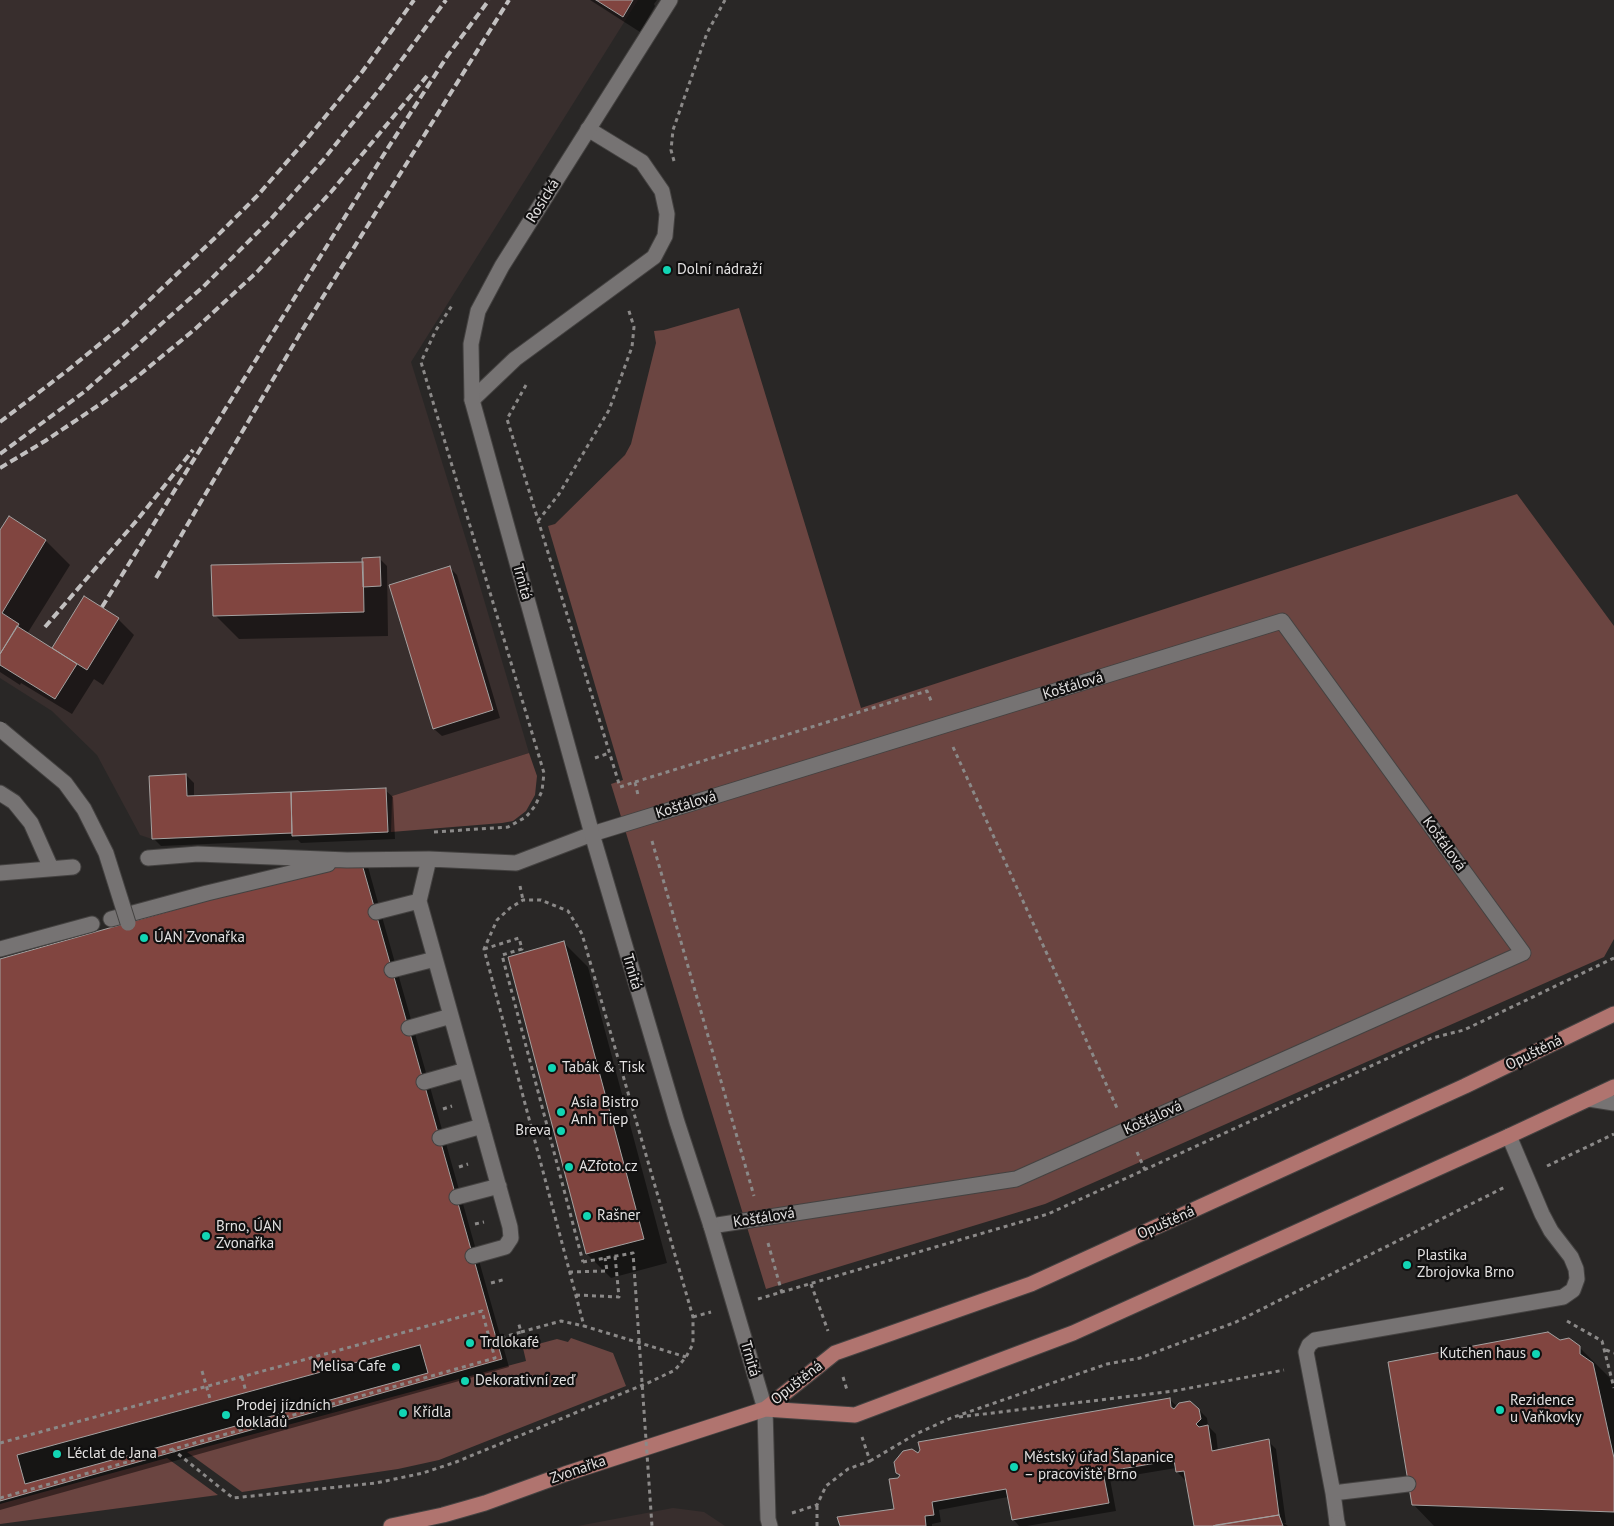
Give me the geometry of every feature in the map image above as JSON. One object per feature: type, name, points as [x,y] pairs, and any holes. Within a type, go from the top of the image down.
[{"type":"main road","name":"Opuštěná","points":[[765,1409],[835,1353],[1031,1284],[1465,1086],[1614,1014]]},
{"type":"main road","name":"Opuštěná","points":[[765,1409],[855,1415],[1073,1334],[1614,1087]]},
{"type":"main road","name":"Zvonařka","points":[[391,1526],[443,1515],[485,1503],[574,1471],[765,1409]]},
{"type":"street","name":"Rosická","points":[[478,419],[472,400],[471,344],[478,311],[502,266],[670,0]]},
{"type":"street","points":[[472,400],[515,359],[654,257],[665,236],[667,214],[662,191],[642,162],[588,129]]},
{"type":"street","name":"Trnitá","points":[[478,419],[592,834],[677,1122],[711,1226],[765,1409],[768,1519],[770,1526]]},
{"type":"street","name":"Košťálová","points":[[347,860],[429,859],[516,863],[592,834],[1282,621],[1523,952],[1016,1179],[711,1226]]},
{"type":"street","points":[[0,729],[65,783],[84,809],[106,853],[128,923]]},
{"type":"street","points":[[0,793],[14,802],[31,823],[51,868]]},
{"type":"street","points":[[148,858],[198,854],[347,860]]},
{"type":"street","points":[[429,859],[418,901],[510,1227],[511,1238],[505,1247],[473,1256]]},
{"type":"street","points":[[111,919],[207,893],[347,860]]},
{"type":"street","points":[[0,873],[73,866]]},
{"type":"street","points":[[376,912],[418,901]]},
{"type":"street","points":[[0,949],[92,924]]},
{"type":"street","points":[[392,970],[435,958]]},
{"type":"street","points":[[409,1028],[451,1016]]},
{"type":"street","points":[[424,1082],[466,1070]]},
{"type":"street","points":[[1589,1099],[1614,1103]]},
{"type":"street","points":[[440,1138],[482,1126]]},
{"type":"street","points":[[1337,1525],[1333,1493],[1306,1352],[1309,1345],[1315,1340],[1563,1297],[1573,1290],[1577,1279],[1574,1263],[1542,1214],[1509,1136]]},
{"type":"street","points":[[457,1197],[499,1186]]},
{"type":"street","points":[[1333,1493],[1408,1484]]},
{"type":"path","points":[[675,168],[671,150],[673,130],[707,33],[725,0]]},
{"type":"path","points":[[426,832],[508,827],[526,817],[535,806],[542,791],[544,773],[421,362],[436,330],[453,303]]},
{"type":"path","points":[[538,521],[560,494],[609,410],[632,347],[634,327],[627,305]]},
{"type":"path","points":[[528,382],[506,419],[620,787],[927,691],[1145,1170]]},
{"type":"path","points":[[635,782],[782,1292]]},
{"type":"path","points":[[172,1449],[233,1498],[376,1484],[423,1473],[456,1462],[659,1378],[675,1370],[686,1358],[693,1344],[694,1317],[582,934],[568,911],[541,900],[523,900],[510,908],[498,920],[484,949],[584,1326]]},
{"type":"path","points":[[484,949],[519,938],[522,948],[502,955],[584,1262],[633,1253],[652,1526]]},
{"type":"path","points":[[812,1284],[1048,1214],[1432,1038],[1464,1030],[1614,958]]},
{"type":"path","points":[[870,1460],[916,1434],[951,1418],[1107,1364],[1140,1358],[1236,1322],[1526,1176],[1614,1134]]},
{"type":"path","points":[[576,1295],[619,1297],[615,1256]]},
{"type":"path","points":[[569,1272],[607,1271],[605,1258]]},
{"type":"path","points":[[491,1283],[506,1279]]},
{"type":"path","points":[[0,1443],[482,1311],[495,1358],[255,1423],[172,1449],[0,1498]]},
{"type":"path","points":[[518,1321],[521,1332]]},
{"type":"path","points":[[490,1340],[561,1321],[584,1326],[686,1358]]},
{"type":"path","points":[[1605,1350],[1614,1353]]},
{"type":"path","points":[[202,1370],[211,1402]]},
{"type":"path","points":[[242,1377],[246,1392]]},
{"type":"path","points":[[817,1526],[818,1506]]},
{"type":"shaded area","points":[[0,0],[638,0],[411,362],[529,753],[392,796],[391,832],[292,836],[291,833],[152,839],[140,835],[97,755],[52,711],[0,678]]},
{"type":"shaded area","points":[[739,308],[861,708],[1517,494],[1614,626],[1614,939],[1604,957],[1045,1204],[766,1289],[611,784],[623,780],[548,526],[555,524],[625,455],[631,444],[656,343],[654,331],[664,330]]},
{"type":"shaded area","points":[[529,753],[537,776],[535,795],[526,811],[513,821],[391,832],[392,796]]},
{"type":"shaded area","points":[[571,1338],[613,1353],[626,1386],[439,1460],[398,1469],[242,1492],[187,1452],[526,1361],[523,1348],[557,1339],[568,1342]]},
{"type":"shaded area","points":[[167,1458],[218,1495],[0,1524],[0,1504]]},
{"type":"shaded area","points":[[673,1508],[704,1512],[725,1526],[578,1526]]},
{"type":"building","points":[[596,0],[633,0],[623,17]]},
{"type":"building","points":[[9,516],[46,540],[2,613],[19,624],[0,654],[0,530]]},
{"type":"building","points":[[380,557],[381,586],[363,587],[362,558]]},
{"type":"building","points":[[363,562],[364,612],[213,616],[211,565]]},
{"type":"building","points":[[450,566],[493,710],[433,729],[389,585]]},
{"type":"building","points":[[84,596],[119,618],[87,670],[52,648]]},
{"type":"building","points":[[17,626],[77,664],[55,699],[0,665],[0,654]]},
{"type":"building","points":[[186,774],[187,796],[291,792],[292,833],[152,839],[149,776]]},
{"type":"building","points":[[386,788],[388,832],[292,836],[291,792]]},
{"type":"building","points":[[360,857],[502,1359],[0,1501],[0,959]]},
{"type":"building","points":[[564,941],[644,1239],[586,1254],[508,957]]},
{"type":"building","name":"Rezidence u Vaňkovky","points":[[1548,1332],[1560,1340],[1569,1338],[1580,1346],[1580,1354],[1593,1363],[1614,1458],[1614,1512],[1412,1505],[1388,1362]]},
{"type":"building","points":[[420,1345],[428,1373],[25,1484],[17,1455]]},
{"type":"building","name":"Městský úřad Šlapanice – pracoviště Brno","points":[[1170,1398],[1171,1407],[1174,1409],[1179,1403],[1190,1401],[1199,1409],[1201,1419],[1196,1424],[1199,1427],[1208,1425],[1212,1451],[1269,1439],[1279,1515],[1213,1526],[1194,1526],[1184,1471],[1176,1472],[1174,1460],[1103,1472],[1109,1503],[1012,1520],[1006,1489],[932,1502],[934,1515],[925,1516],[926,1526],[840,1526],[837,1517],[894,1509],[889,1479],[898,1478],[900,1475],[896,1473],[894,1462],[903,1451],[912,1449],[918,1453],[920,1450],[918,1442]]},
{"type":"building","points":[[1279,1515],[1283,1526],[1213,1526],[1216,1525]]},
{"type":"railway","points":[[0,422],[123,325],[258,195],[362,72],[414,0]]},
{"type":"railway","points":[[0,454],[84,392],[203,287],[270,220],[324,159],[383,85],[446,0]]},
{"type":"railway","points":[[102,607],[386,151],[448,55],[489,0]]},
{"type":"railway","points":[[156,578],[301,332],[509,0]]},
{"type":"railway","points":[[0,468],[102,403],[194,330],[257,272],[331,192],[427,76]]},
{"type":"railway","points":[[45,627],[138,519],[193,450]]},
{"type":"place","name":"Dolní nádraží","points":[[667,270]]},
{"type":"place","name":"ÚAN Zvonařka","points":[[144,938]]},
{"type":"place","name":"Tabák & Tisk","points":[[552,1068]]},
{"type":"place","name":"Asia Bistro Anh Tiep","points":[[561,1112]]},
{"type":"place","name":"Breva","points":[[561,1131]]},
{"type":"place","name":"AZfoto.cz","points":[[569,1167]]},
{"type":"place","name":"Rašner","points":[[587,1216]]},
{"type":"place","name":"Brno, ÚAN Zvonařka","points":[[206,1236]]},
{"type":"place","name":"Plastika Zbrojovka Brno","points":[[1407,1265]]},
{"type":"place","name":"Trdlokafé","points":[[470,1343]]},
{"type":"place","name":"Kutchen haus","points":[[1536,1354]]},
{"type":"place","name":"Melisa Cafe","points":[[396,1367]]},
{"type":"place","name":"Dekorativní zeď","points":[[465,1381]]},
{"type":"place","name":"Rezidence u Vaňkovky","points":[[1500,1410]]},
{"type":"place","name":"Křídla","points":[[403,1413]]},
{"type":"place","name":"Prodej jízdních dokladů","points":[[226,1415]]},
{"type":"place","name":"L'éclat de Jana","points":[[57,1454]]},
{"type":"place","name":"Městský úřad Šlapanice – pracoviště Brno","points":[[1014,1467]]}]
